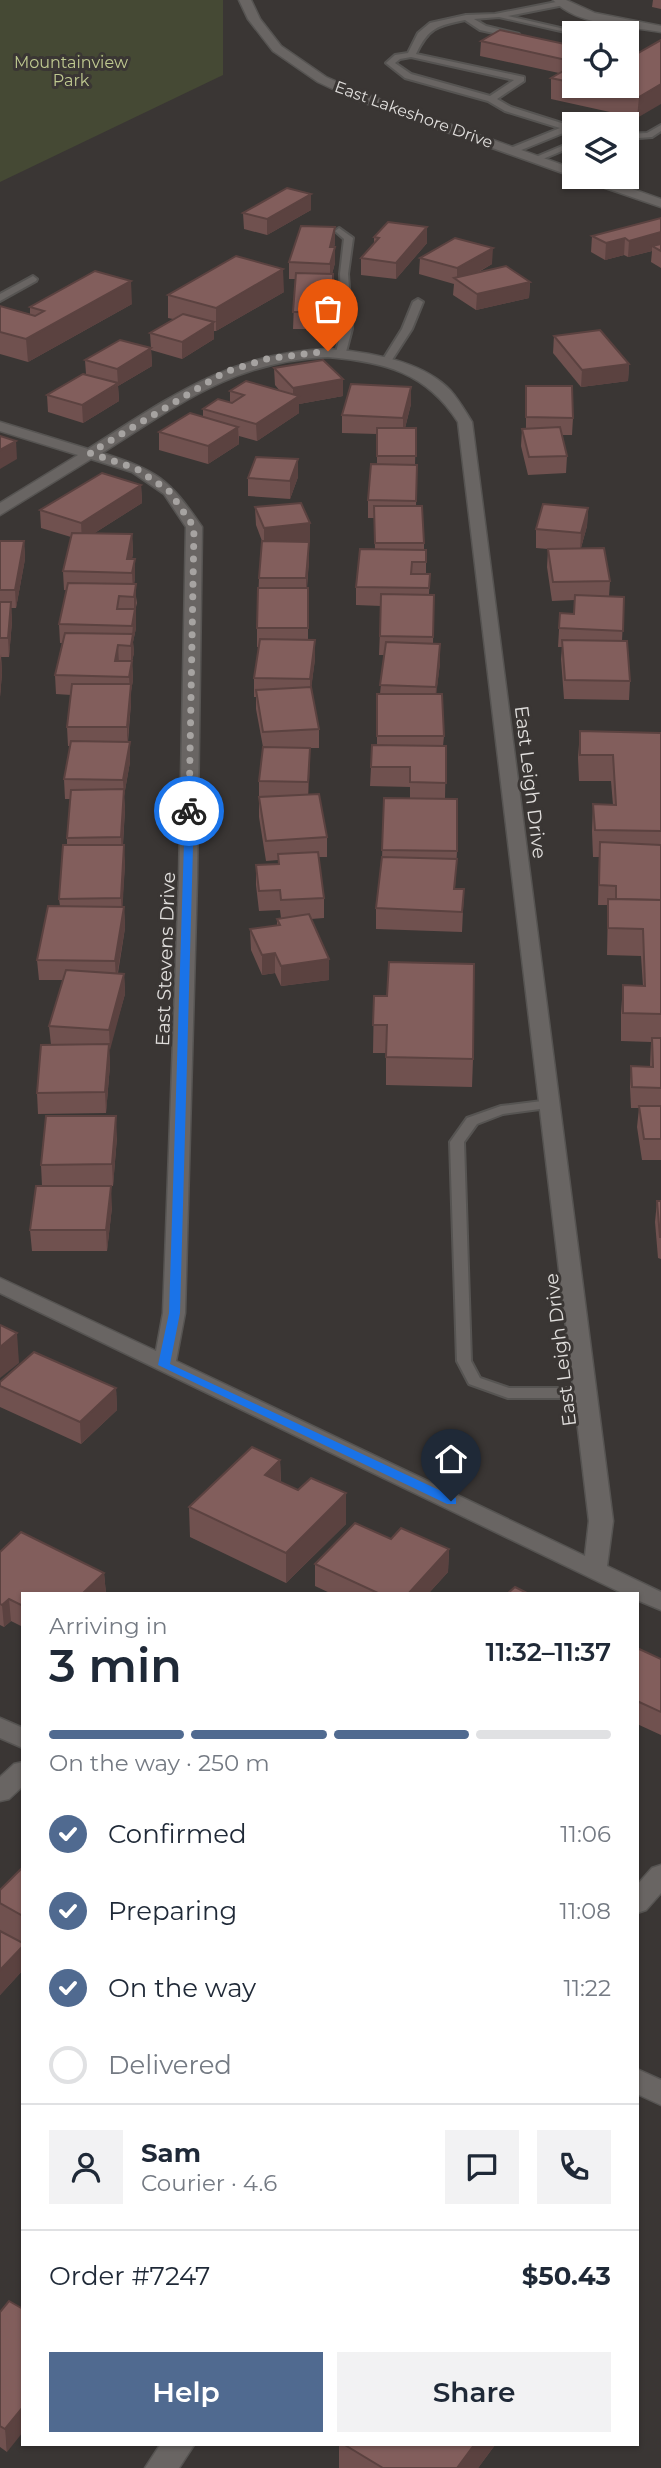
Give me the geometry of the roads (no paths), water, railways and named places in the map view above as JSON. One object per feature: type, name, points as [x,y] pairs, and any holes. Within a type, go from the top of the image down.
[{"type":"street","name":"East Lakeshore Drive","points":[[245,0],[260,32],[274,49],[303,69],[358,96],[562,169]]},
{"type":"street","points":[[560,1],[584,13],[661,29]]},
{"type":"street","points":[[621,189],[661,203]]},
{"type":"street","name":"East Leigh Drive","points":[[0,510],[225,372],[266,359],[301,353],[341,352],[387,361],[426,378],[447,396],[465,422],[601,1521],[595,1569]]},
{"type":"street","name":"East Stevens Drive","points":[[0,426],[137,469],[169,491],[194,527],[189,865],[174,1313],[164,1365]]},
{"type":"street","points":[[0,1285],[661,1602]]},
{"type":"street","points":[[0,1727],[21,1738]]},
{"type":"street","points":[[0,1792],[21,1773]]},
{"type":"street","points":[[639,1901],[661,1875]]},
{"type":"street","points":[[639,2081],[661,2094]]},
{"type":"street","points":[[160,2468],[178,2446]]},
{"type":"lane","points":[[411,55],[425,30],[443,22],[466,17],[495,16],[560,1]]},
{"type":"lane","points":[[495,16],[562,30]]},
{"type":"lane","points":[[466,17],[483,28],[522,37]]},
{"type":"lane","points":[[491,99],[521,79],[411,55],[398,57],[390,63],[408,76],[491,99],[508,109],[562,126]]},
{"type":"lane","points":[[639,136],[649,135],[661,127]]},
{"type":"lane","points":[[512,151],[562,132]]},
{"type":"lane","points":[[535,159],[562,148]]},
{"type":"lane","points":[[339,231],[349,238],[344,274],[347,329],[341,352]]},
{"type":"lane","points":[[0,298],[33,279]]},
{"type":"lane","points":[[387,361],[407,329],[418,302]]},
{"type":"lane","points":[[550,1104],[501,1110],[472,1121],[457,1142],[464,1361],[474,1381],[508,1393],[586,1393]]},
{"type":"park label","name":"Mountainview Park","points":[[71,71]]}]
